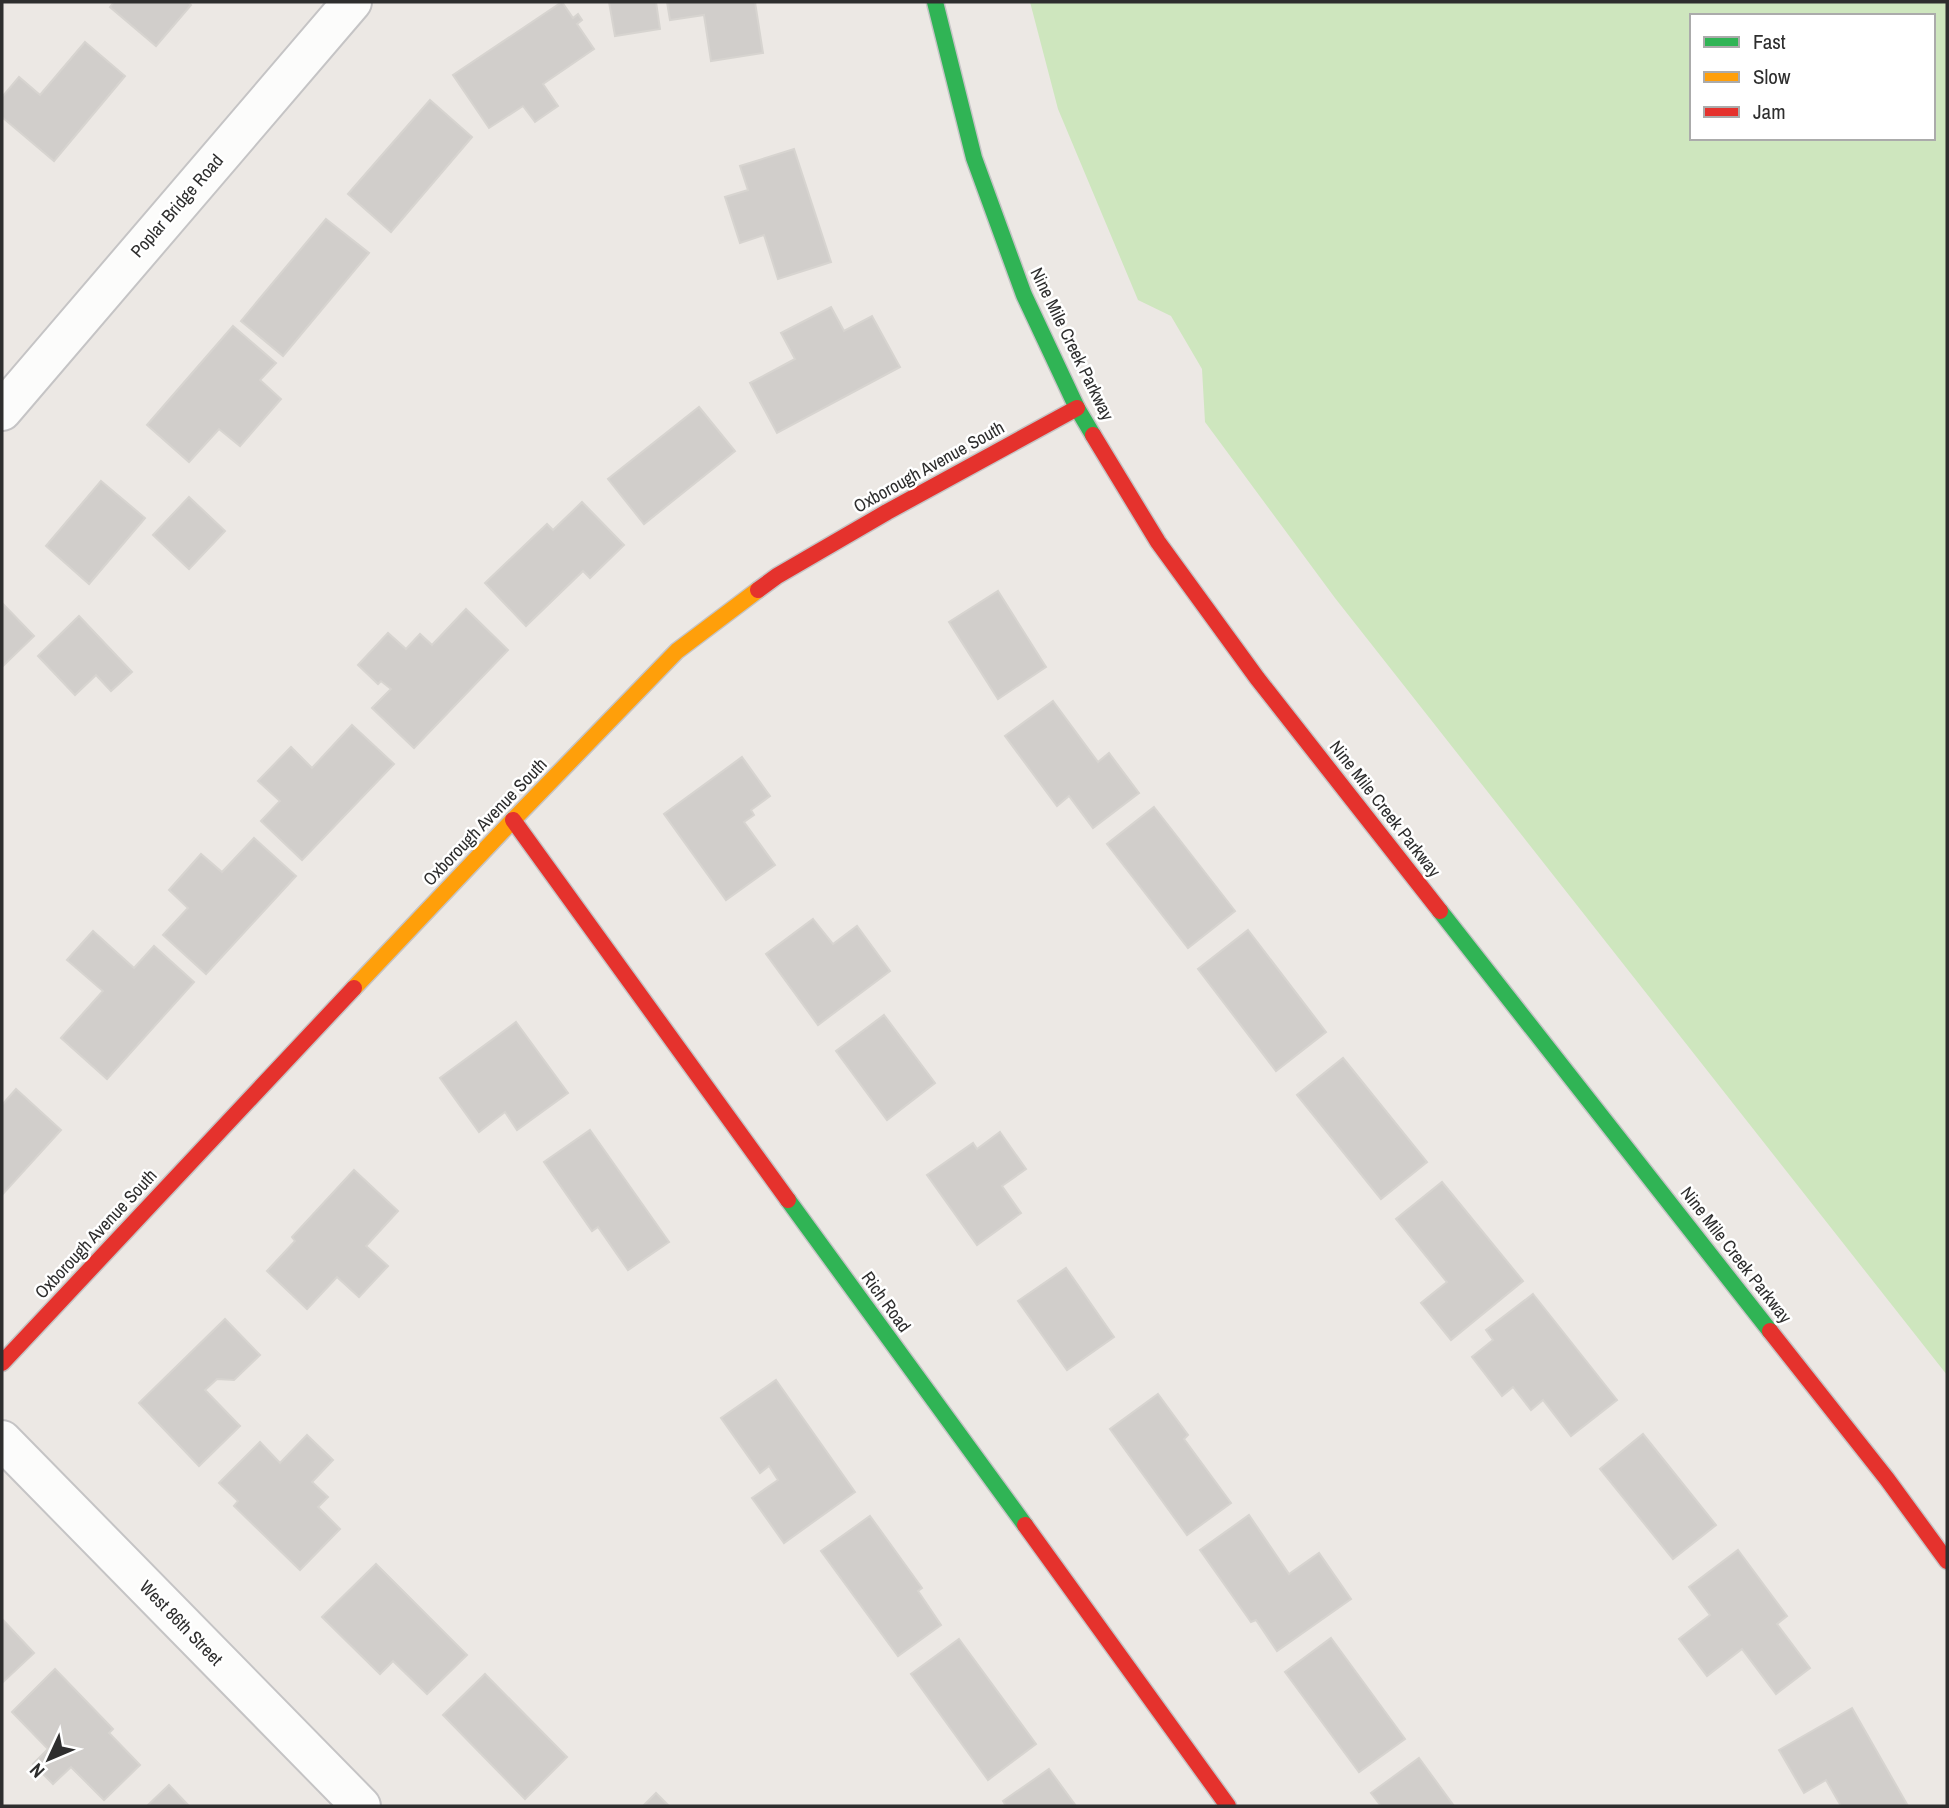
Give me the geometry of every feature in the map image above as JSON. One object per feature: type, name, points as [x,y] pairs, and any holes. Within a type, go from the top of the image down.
[{"type":"street","name":"Poplar Bridge Road","points":[[2,411],[352,2]]},
{"type":"street","name":"Nine Mile Creek Parkway","points":[[935,2],[974,158],[1024,295],[1077,408],[1158,542],[1257,678],[1887,1479],[1947,1562]]},
{"type":"street","name":"Oxborough Avenue South","points":[[2,1363],[513,820],[677,651],[777,576],[1077,408]]},
{"type":"street","name":"Rich Road","points":[[513,820],[1228,1806]]},
{"type":"street","name":"West 86th Street","points":[[2,1440],[361,1806]]},
{"type":"green space","points":[[1030,2],[1947,2],[1947,1375],[1335,598],[1205,422],[1202,369],[1171,316],[1138,300],[1058,109]]},
{"type":"building","points":[[114,2],[190,2],[191,5],[156,46],[110,7]]},
{"type":"building","points":[[562,2],[573,18],[578,14],[582,20],[577,24],[594,49],[543,84],[558,106],[535,122],[523,106],[489,128],[453,75]]},
{"type":"building","points":[[609,2],[656,2],[660,29],[615,36]]},
{"type":"building","points":[[667,2],[755,2],[763,53],[711,61],[704,15],[670,20]]},
{"type":"building","points":[[85,42],[125,76],[54,161],[2,117],[2,97],[19,77],[40,95]]},
{"type":"building","points":[[430,100],[472,137],[391,232],[348,194]]},
{"type":"building","points":[[794,149],[831,262],[778,279],[764,235],[740,243],[725,197],[748,190],[740,166]]},
{"type":"building","points":[[326,219],[369,253],[283,356],[241,321]]},
{"type":"building","points":[[831,307],[844,331],[872,316],[900,367],[777,433],[750,383],[795,359],[781,333]]},
{"type":"building","points":[[233,326],[276,363],[260,380],[281,399],[240,446],[219,429],[189,462],[147,425]]},
{"type":"building","points":[[699,407],[735,451],[644,524],[608,479]]},
{"type":"building","points":[[101,481],[145,518],[89,584],[46,546]]},
{"type":"building","points":[[189,497],[225,531],[189,569],[153,535]]},
{"type":"building","points":[[582,502],[624,545],[590,578],[583,571],[526,626],[485,583],[547,524],[553,530]]},
{"type":"building","points":[[998,591],[1046,667],[998,699],[949,622]]},
{"type":"building","points":[[2,603],[34,636],[2,667]]},
{"type":"building","points":[[466,609],[508,650],[414,748],[372,708],[391,689],[381,681],[378,684],[358,665],[388,633],[406,649],[420,634],[432,645]]},
{"type":"building","points":[[79,616],[132,672],[111,691],[96,675],[75,695],[38,656]]},
{"type":"building","points":[[1053,701],[1098,762],[1109,753],[1139,793],[1093,828],[1069,796],[1057,806],[1005,736]]},
{"type":"building","points":[[352,725],[394,764],[302,860],[261,821],[280,801],[258,781],[291,747],[312,768]]},
{"type":"building","points":[[742,757],[770,796],[751,810],[754,815],[744,822],[775,865],[726,900],[664,814]]},
{"type":"building","points":[[1154,807],[1235,911],[1188,948],[1107,844]]},
{"type":"building","points":[[254,838],[296,876],[206,974],[163,935],[188,908],[169,890],[201,854],[222,872]]},
{"type":"building","points":[[813,919],[833,944],[857,926],[890,971],[818,1025],[766,954]]},
{"type":"building","points":[[1248,930],[1326,1032],[1276,1071],[1198,969]]},
{"type":"building","points":[[93,931],[134,968],[154,946],[194,982],[107,1079],[61,1038],[103,991],[67,960]]},
{"type":"building","points":[[884,1015],[935,1083],[887,1120],[836,1051]]},
{"type":"building","points":[[516,1022],[568,1093],[517,1130],[505,1112],[479,1132],[440,1078]]},
{"type":"building","points":[[1343,1058],[1427,1162],[1381,1199],[1297,1095]]},
{"type":"building","points":[[16,1089],[61,1130],[2,1195],[2,1105]]},
{"type":"building","points":[[590,1130],[669,1242],[628,1270],[598,1227],[592,1231],[544,1162]]},
{"type":"building","points":[[1000,1132],[1026,1169],[1002,1186],[1021,1213],[977,1245],[927,1175],[973,1143],[977,1149]]},
{"type":"building","points":[[354,1170],[398,1211],[366,1246],[388,1266],[359,1297],[337,1277],[307,1309],[267,1271],[295,1241],[292,1237]]},
{"type":"building","points":[[1442,1182],[1523,1281],[1451,1340],[1421,1303],[1447,1282],[1396,1219]]},
{"type":"building","points":[[1066,1268],[1114,1337],[1067,1370],[1018,1301]]},
{"type":"building","points":[[1533,1294],[1617,1400],[1571,1436],[1543,1400],[1531,1410],[1513,1387],[1502,1396],[1472,1357],[1493,1340],[1486,1330]]},
{"type":"building","points":[[225,1319],[260,1355],[234,1380],[217,1379],[205,1390],[240,1426],[199,1466],[139,1403]]},
{"type":"building","points":[[776,1380],[855,1492],[784,1543],[752,1498],[778,1480],[769,1466],[760,1473],[721,1418]]},
{"type":"building","points":[[1158,1394],[1188,1435],[1184,1439],[1231,1503],[1187,1535],[1110,1429]]},
{"type":"building","points":[[1643,1434],[1716,1525],[1673,1559],[1600,1469]]},
{"type":"building","points":[[307,1435],[333,1460],[312,1482],[328,1497],[318,1507],[340,1529],[300,1570],[234,1506],[238,1501],[219,1483],[260,1442],[280,1463]]},
{"type":"building","points":[[1249,1515],[1289,1574],[1319,1553],[1351,1599],[1277,1651],[1256,1620],[1251,1622],[1200,1550]]},
{"type":"building","points":[[870,1516],[922,1588],[918,1591],[941,1625],[898,1656],[821,1551]]},
{"type":"building","points":[[1738,1550],[1787,1616],[1777,1624],[1810,1668],[1776,1694],[1742,1649],[1707,1676],[1679,1639],[1710,1615],[1689,1587]]},
{"type":"building","points":[[376,1564],[467,1655],[427,1694],[393,1661],[380,1674],[322,1617]]},
{"type":"building","points":[[2,1619],[34,1653],[2,1683]]},
{"type":"building","points":[[1331,1638],[1405,1739],[1359,1772],[1285,1672]]},
{"type":"building","points":[[959,1639],[1036,1744],[988,1780],[911,1674]]},
{"type":"building","points":[[55,1669],[113,1729],[109,1733],[140,1765],[104,1800],[71,1767],[53,1784],[33,1764],[48,1749],[12,1712]]},
{"type":"building","points":[[485,1674],[567,1757],[525,1799],[443,1715]]},
{"type":"building","points":[[1852,1708],[1908,1806],[1841,1806],[1826,1780],[1804,1793],[1779,1750]]},
{"type":"building","points":[[1419,1758],[1454,1806],[1381,1806],[1371,1793]]},
{"type":"building","points":[[1049,1769],[1076,1806],[1006,1806],[1003,1801]]},
{"type":"building","points":[[169,1785],[189,1806],[147,1806]]},
{"type":"building","points":[[656,1793],[669,1806],[643,1806]]},
{"type":"traffic: fast","points":[[935,2],[974,158],[1024,295],[1077,408],[1093,435]]},
{"type":"traffic: fast","points":[[1440,911],[1770,1331]]},
{"type":"traffic: fast","points":[[788,1200],[1025,1525]]},
{"type":"traffic: slow","points":[[354,988],[677,651],[758,590]]},
{"type":"traffic: jam","points":[[758,590],[777,576],[887,512],[1077,408]]},
{"type":"traffic: jam","points":[[1093,435],[1158,542],[1257,678],[1440,911]]},
{"type":"traffic: jam","points":[[513,820],[788,1200]]},
{"type":"traffic: jam","points":[[2,1363],[354,988]]},
{"type":"traffic: jam","points":[[1770,1331],[1887,1479],[1947,1561]]},
{"type":"traffic: jam","points":[[1025,1525],[1228,1806]]}]
